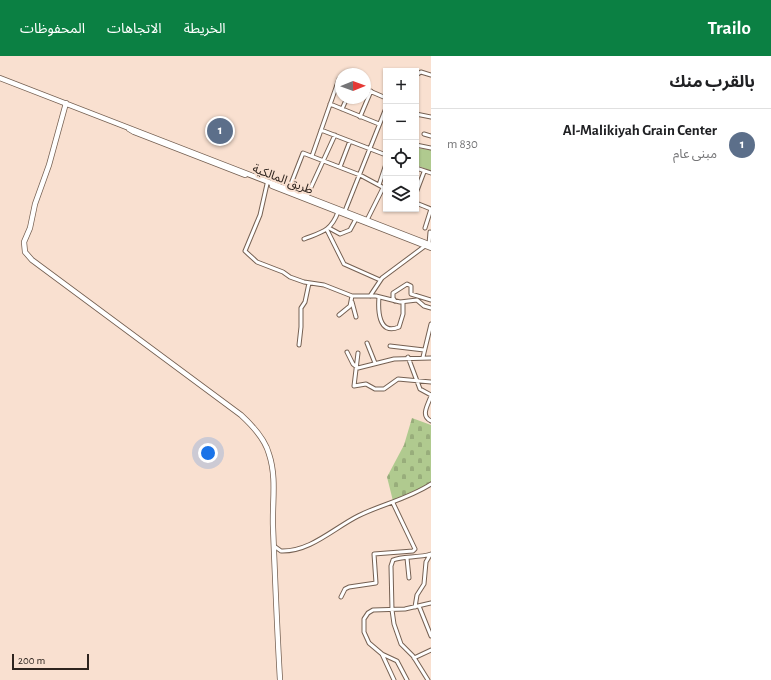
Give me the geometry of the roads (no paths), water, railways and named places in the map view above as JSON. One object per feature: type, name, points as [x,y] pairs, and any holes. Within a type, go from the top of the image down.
[{"type":"street","points":[[419,72],[431,75]]},
{"type":"street","name":"طريق المالكية","points":[[0,78],[128,128],[135,128],[267,184],[307,196],[317,202],[345,211],[429,246]]},
{"type":"street","points":[[312,156],[335,90]]},
{"type":"street","points":[[371,91],[383,97]]},
{"type":"street","points":[[66,103],[49,164],[35,204],[30,228],[25,239],[25,252],[32,260],[240,415],[254,429],[267,447],[272,464],[274,488],[274,546],[280,680]]},
{"type":"street","points":[[330,104],[379,124]]},
{"type":"street","points":[[342,109],[344,104]]},
{"type":"street","points":[[360,116],[365,104]]},
{"type":"street","points":[[345,211],[383,115]]},
{"type":"street","points":[[419,115],[431,117]]},
{"type":"street","points":[[321,130],[383,154]]},
{"type":"street","points":[[424,134],[431,136]]},
{"type":"street","points":[[307,196],[321,163],[324,161],[335,136]]},
{"type":"street","points":[[340,167],[350,141]]},
{"type":"street","points":[[419,146],[431,148]]},
{"type":"street","points":[[291,191],[303,153],[360,175],[383,187]]},
{"type":"street","name":"طريق المالكية","points":[[202,157],[291,191],[338,212],[392,231]]},
{"type":"street","points":[[419,170],[431,174]]},
{"type":"street","points":[[419,184],[424,172]]},
{"type":"street","points":[[379,185],[383,173]]},
{"type":"street","points":[[267,184],[258,219],[245,251],[261,264],[282,272],[290,277],[309,283],[324,285],[352,296],[379,297],[403,302],[416,300],[424,306],[431,308]]},
{"type":"street","points":[[367,220],[383,190]]},
{"type":"street","points":[[419,204],[431,209],[425,228]]},
{"type":"street","points":[[304,239],[328,229],[338,212]]},
{"type":"street","points":[[328,229],[340,234],[350,230],[356,219]]},
{"type":"street","points":[[328,229],[344,264],[380,280]]},
{"type":"street","points":[[370,296],[380,280],[429,246],[430,232]]},
{"type":"street","points":[[298,345],[301,327],[301,308],[305,302],[309,283]]},
{"type":"street","points":[[395,301],[393,298],[393,293],[407,284],[411,286],[411,294],[431,300]]},
{"type":"street","points":[[352,296],[356,317]]},
{"type":"street","points":[[379,297],[378,317],[387,327],[399,327],[403,314],[403,302]]},
{"type":"street","points":[[339,315],[348,308],[352,300]]},
{"type":"street","points":[[423,357],[431,324]]},
{"type":"street","points":[[367,343],[375,363]]},
{"type":"street","points":[[390,346],[424,350]]},
{"type":"street","points":[[347,352],[355,367]]},
{"type":"street","points":[[358,353],[355,367],[354,386],[366,384],[382,389],[398,378],[431,382]]},
{"type":"street","points":[[408,358],[415,380],[420,389],[431,395],[425,413],[431,422]]},
{"type":"street","points":[[355,367],[358,368],[375,363],[408,358],[431,358]]},
{"type":"street","points":[[274,546],[281,551],[301,549],[358,516],[412,495],[431,484]]},
{"type":"street","points":[[341,597],[345,589],[349,587],[376,583],[374,554],[413,551],[415,548],[393,503]]},
{"type":"street","points":[[428,680],[414,658],[401,644],[392,610],[391,566],[394,559],[420,558],[430,554]]},
{"type":"street","points":[[415,607],[417,595],[424,584],[426,562],[430,554]]},
{"type":"street","points":[[407,558],[409,578]]},
{"type":"street","points":[[407,680],[398,663],[382,654],[369,643],[364,632],[364,621],[366,614],[371,610],[392,610],[431,603]]},
{"type":"street","points":[[419,606],[431,636]]},
{"type":"street","points":[[414,658],[431,650]]},
{"type":"street","points":[[382,654],[394,680]]},
{"type":"place","name":"Al-Malikiyah Grain Center","points":[[220,131]]}]
